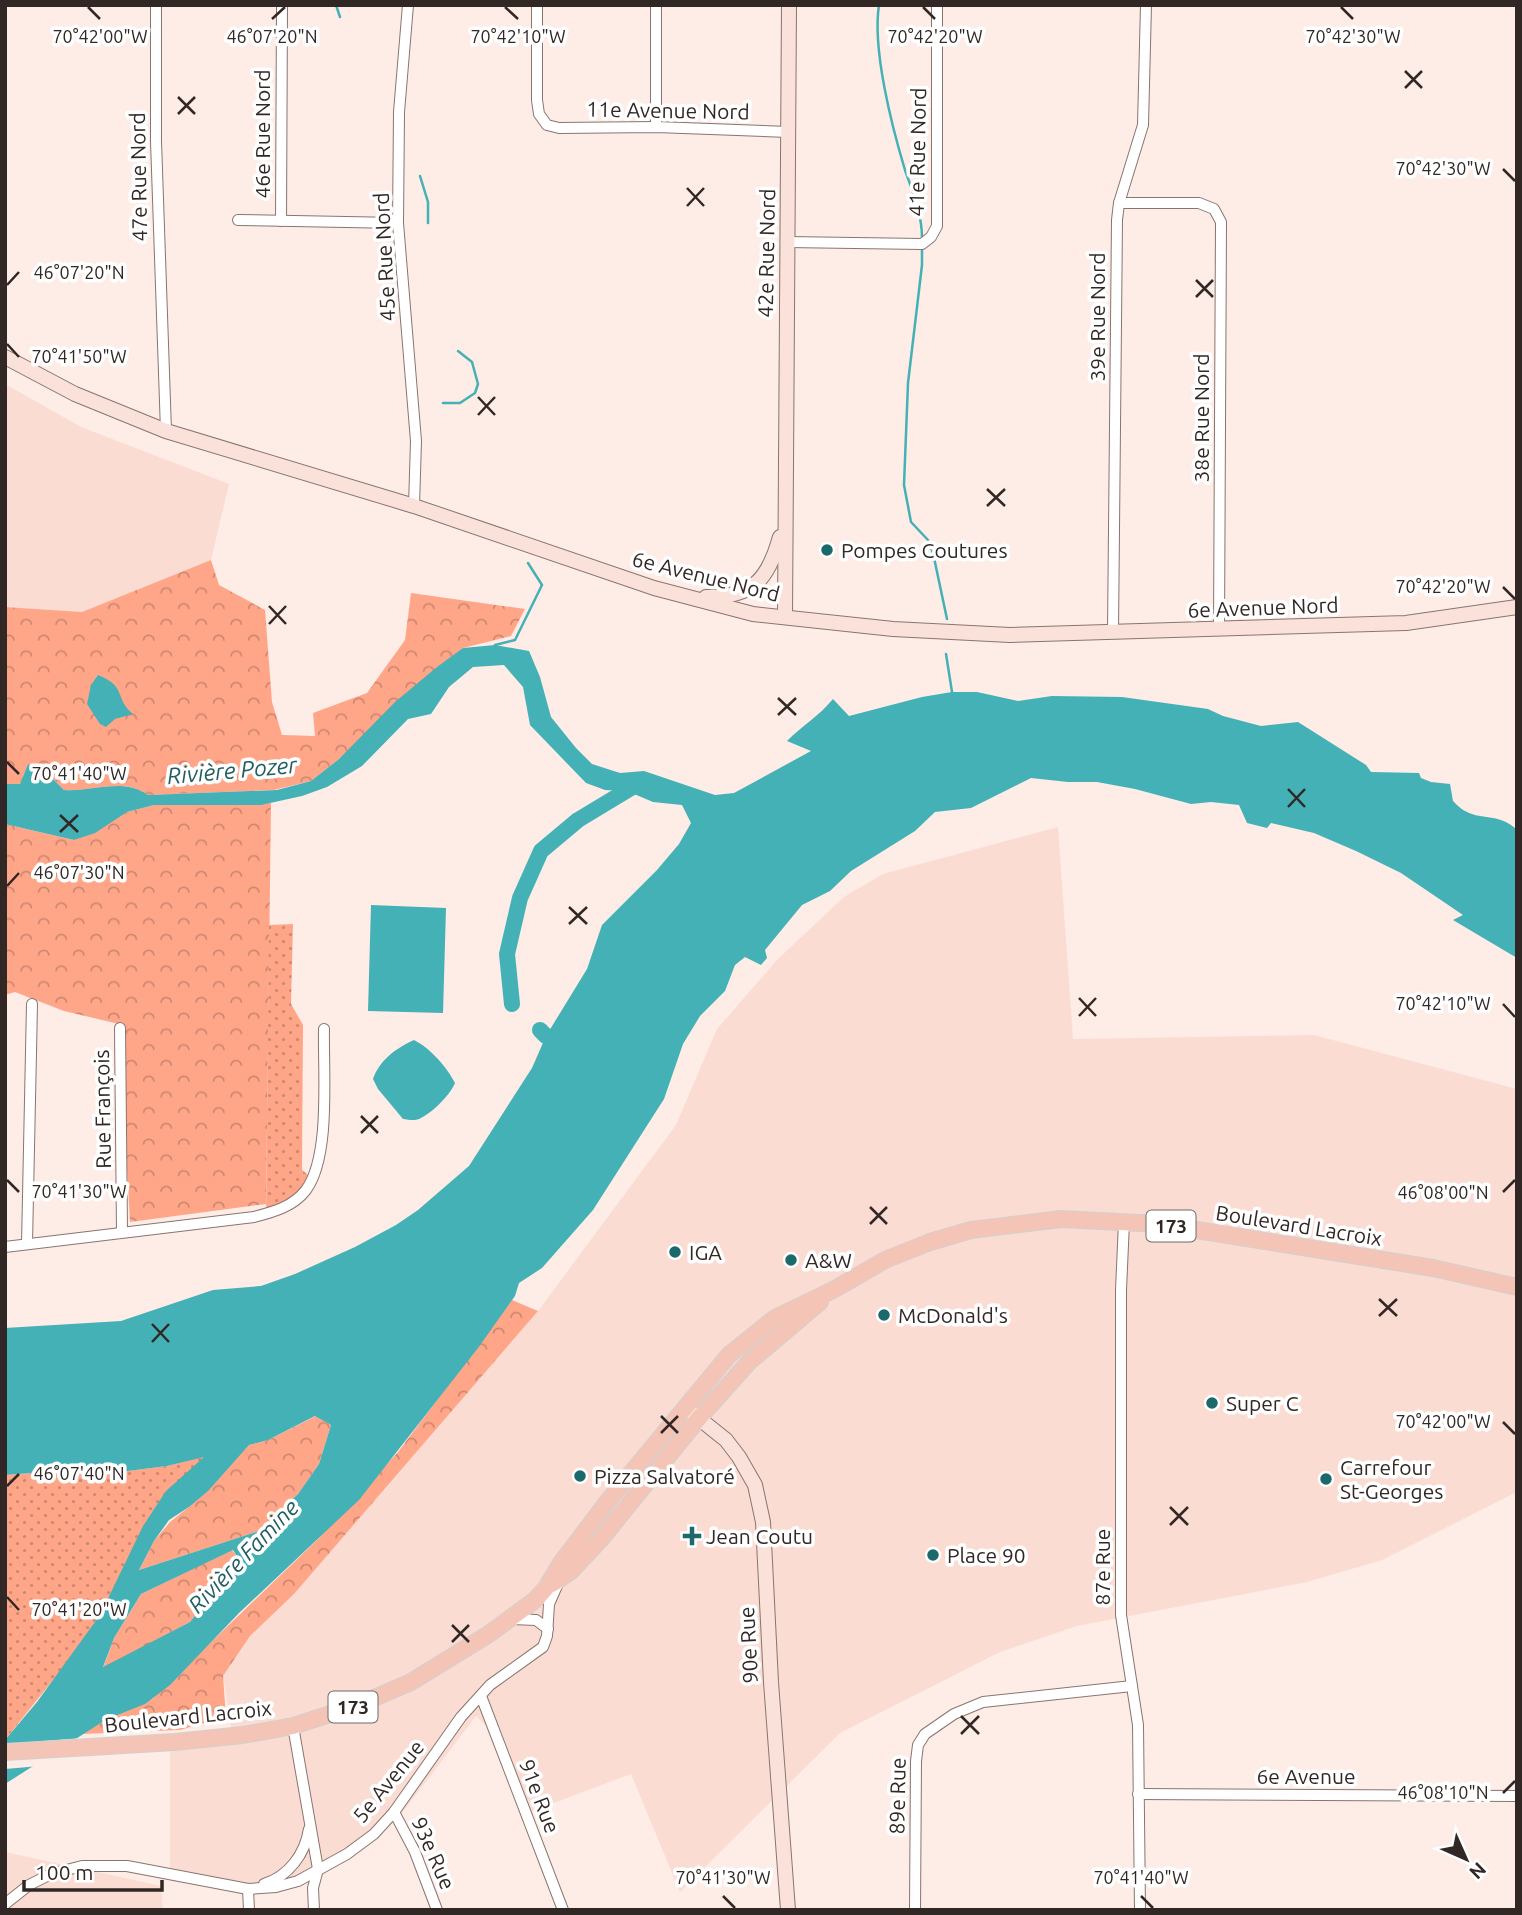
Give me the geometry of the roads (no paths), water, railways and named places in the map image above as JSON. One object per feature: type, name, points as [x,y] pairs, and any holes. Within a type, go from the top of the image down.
[{"type":"main road","name":"42e Rue Nord","points":[[789,5],[784,501],[789,617]]},
{"type":"main road","name":"6e Avenue Nord","points":[[5,357],[75,394],[166,431],[414,506],[654,588],[753,614],[893,629],[982,634],[1219,630],[1406,623],[1517,607]]},
{"type":"main road","name":"42e Rue Nord","points":[[685,597],[735,594],[749,589],[761,579],[773,560],[781,533],[784,501]]},
{"type":"main road","name":"Boulevard Lacroix","points":[[553,1583],[583,1534],[729,1354],[775,1318],[835,1289],[885,1259],[930,1242],[971,1230],[1061,1219],[1159,1224],[1433,1268],[1517,1287]]},
{"type":"main road","name":"Boulevard Lacroix","points":[[5,1752],[175,1742],[243,1735],[293,1726],[411,1682],[512,1619],[571,1571],[749,1362],[835,1289]]},
{"type":"main road","name":"90e Rue","points":[[685,1406],[726,1440],[739,1457],[755,1485],[763,1522],[771,1682],[788,1910]]},
{"type":"street","name":"47e Rue Nord","points":[[156,5],[156,141],[166,431]]},
{"type":"street","name":"46e Rue Nord","points":[[281,221],[282,5]]},
{"type":"street","name":"45e Rue Nord","points":[[408,5],[399,113],[398,223],[416,441],[414,506]]},
{"type":"street","name":"11e Avenue Nord","points":[[537,5],[537,100],[539,114],[547,125],[559,128],[656,127],[789,132]]},
{"type":"street","points":[[656,5],[656,127]]},
{"type":"street","name":"41e Rue Nord","points":[[787,242],[922,244],[931,237],[937,226],[937,5]]},
{"type":"street","name":"39e Rue Nord","points":[[1113,632],[1115,256],[1119,203],[1143,125],[1146,5]]},
{"type":"street","name":"38e Rue Nord","points":[[1119,203],[1199,203],[1214,209],[1221,222],[1219,630]]},
{"type":"street","points":[[238,220],[398,223]]},
{"type":"street","points":[[27,1244],[32,1004]]},
{"type":"street","name":"Rue François","points":[[120,1028],[122,1232]]},
{"type":"street","points":[[5,1247],[254,1217],[277,1211],[304,1192],[313,1179],[321,1155],[324,1029]]},
{"type":"street","name":"87e Rue","points":[[1124,1222],[1121,1290],[1121,1615],[1138,1725],[1140,1910]]},
{"type":"street","name":"5e Avenue","points":[[5,1903],[29,1885],[51,1874],[82,1866],[127,1866],[248,1889],[276,1887],[298,1881],[347,1854],[373,1834],[394,1812],[461,1717],[504,1673],[543,1647],[548,1629],[553,1583]]},
{"type":"street","points":[[512,1619],[536,1620],[548,1629]]},
{"type":"street","name":"89e Rue","points":[[915,1910],[916,1761],[918,1745],[925,1734],[954,1714],[983,1702],[1132,1686]]},
{"type":"street","name":"91e Rue","points":[[481,1696],[563,1910]]},
{"type":"street","points":[[293,1726],[318,1869],[313,1888],[314,1910]]},
{"type":"street","name":"6e Avenue","points":[[1138,1794],[1517,1796]]},
{"type":"street","name":"93e Rue","points":[[394,1812],[415,1852],[438,1910]]},
{"type":"street","points":[[249,1910],[248,1889],[271,1882],[292,1865],[304,1847],[310,1822]]},
{"type":"water","name":"Rivière Famine","points":[[495,645],[529,651],[540,677],[551,717],[592,764],[620,773],[644,771],[715,795],[734,793],[811,751],[787,741],[833,699],[849,716],[952,692],[977,692],[1018,701],[1052,696],[1122,697],[1208,709],[1261,726],[1298,722],[1366,765],[1371,772],[1419,773],[1421,778],[1431,782],[1450,784],[1453,801],[1463,810],[1504,821],[1517,830],[1517,958],[1453,920],[1463,915],[1401,873],[1314,833],[1271,823],[1267,828],[1247,823],[1239,805],[1211,802],[1191,804],[1097,782],[1031,778],[971,808],[935,812],[915,831],[851,871],[830,891],[802,905],[765,950],[767,958],[761,965],[745,957],[735,965],[725,991],[700,1016],[683,1044],[664,1099],[593,1210],[542,1268],[519,1283],[515,1296],[478,1348],[359,1500],[239,1613],[170,1685],[145,1704],[107,1719],[5,1784],[5,1740],[37,1702],[100,1615],[143,1526],[166,1491],[204,1457],[167,1466],[120,1472],[98,1468],[5,1475],[5,1328],[121,1321],[213,1290],[261,1286],[355,1247],[418,1210],[469,1166],[532,1068],[546,1036],[587,969],[602,925],[657,870],[679,844],[691,823],[682,805],[653,802],[627,791],[605,790],[586,783],[530,725],[523,687],[504,665],[473,667],[449,687],[431,714],[408,719],[362,766],[327,787],[302,796],[261,805],[154,805],[127,812],[95,833],[74,840],[5,824],[5,784],[20,784],[28,764],[41,767],[64,790],[118,786],[148,795],[277,790],[311,781],[339,759],[395,702],[463,648]],"holes":[[[315,1416],[331,1425],[319,1464],[298,1494],[259,1531],[139,1570],[169,1520],[208,1491],[249,1445],[268,1440]],[[233,1550],[240,1561],[190,1622],[103,1667],[114,1638],[141,1594]]]},
{"type":"water","points":[[98,675],[113,684],[127,709],[133,714],[115,719],[106,727],[100,724],[87,704],[91,685]]},
{"type":"water","points":[[371,905],[446,908],[443,1013],[368,1011]]},
{"type":"water","points":[[414,1040],[438,1058],[455,1083],[436,1107],[417,1120],[403,1119],[373,1079],[379,1066],[389,1056]]},
{"type":"waterway","points":[[336,5],[340,17]]},
{"type":"waterway","points":[[879,5],[878,43],[884,88],[919,212],[922,238]]},
{"type":"waterway","points":[[420,176],[428,202],[428,223]]},
{"type":"waterway","points":[[922,248],[908,383],[904,485],[911,522],[928,540],[933,553],[947,619]]},
{"type":"waterway","points":[[443,403],[460,403],[475,393],[478,384],[472,362],[458,351]]},
{"type":"waterway","points":[[495,645],[515,640],[542,585],[528,563]]},
{"type":"waterway","points":[[946,654],[952,692]]},
{"type":"waterway","points":[[512,1004],[507,954],[520,898],[541,851],[578,820],[636,785]]},
{"type":"waterway","points":[[540,1030],[546,1036]]},
{"type":"place","name":"Pompes Coutures","points":[[827,550]]},
{"type":"place","name":"IGA","points":[[675,1252]]},
{"type":"place","name":"A&W","points":[[791,1260]]},
{"type":"place","name":"McDonald's","points":[[884,1315]]},
{"type":"place","name":"Super C","points":[[1212,1403]]},
{"type":"place","name":"Pizza Salvatoré","points":[[580,1476]]},
{"type":"place","name":"Carrefour St-Georges","points":[[1326,1479]]},
{"type":"place","name":"Jean Coutu","points":[[692,1536]]},
{"type":"place","name":"Place 90","points":[[933,1555]]},
{"type":"water label","name":"Rivière Pozer","points":[[232,770]]}]
